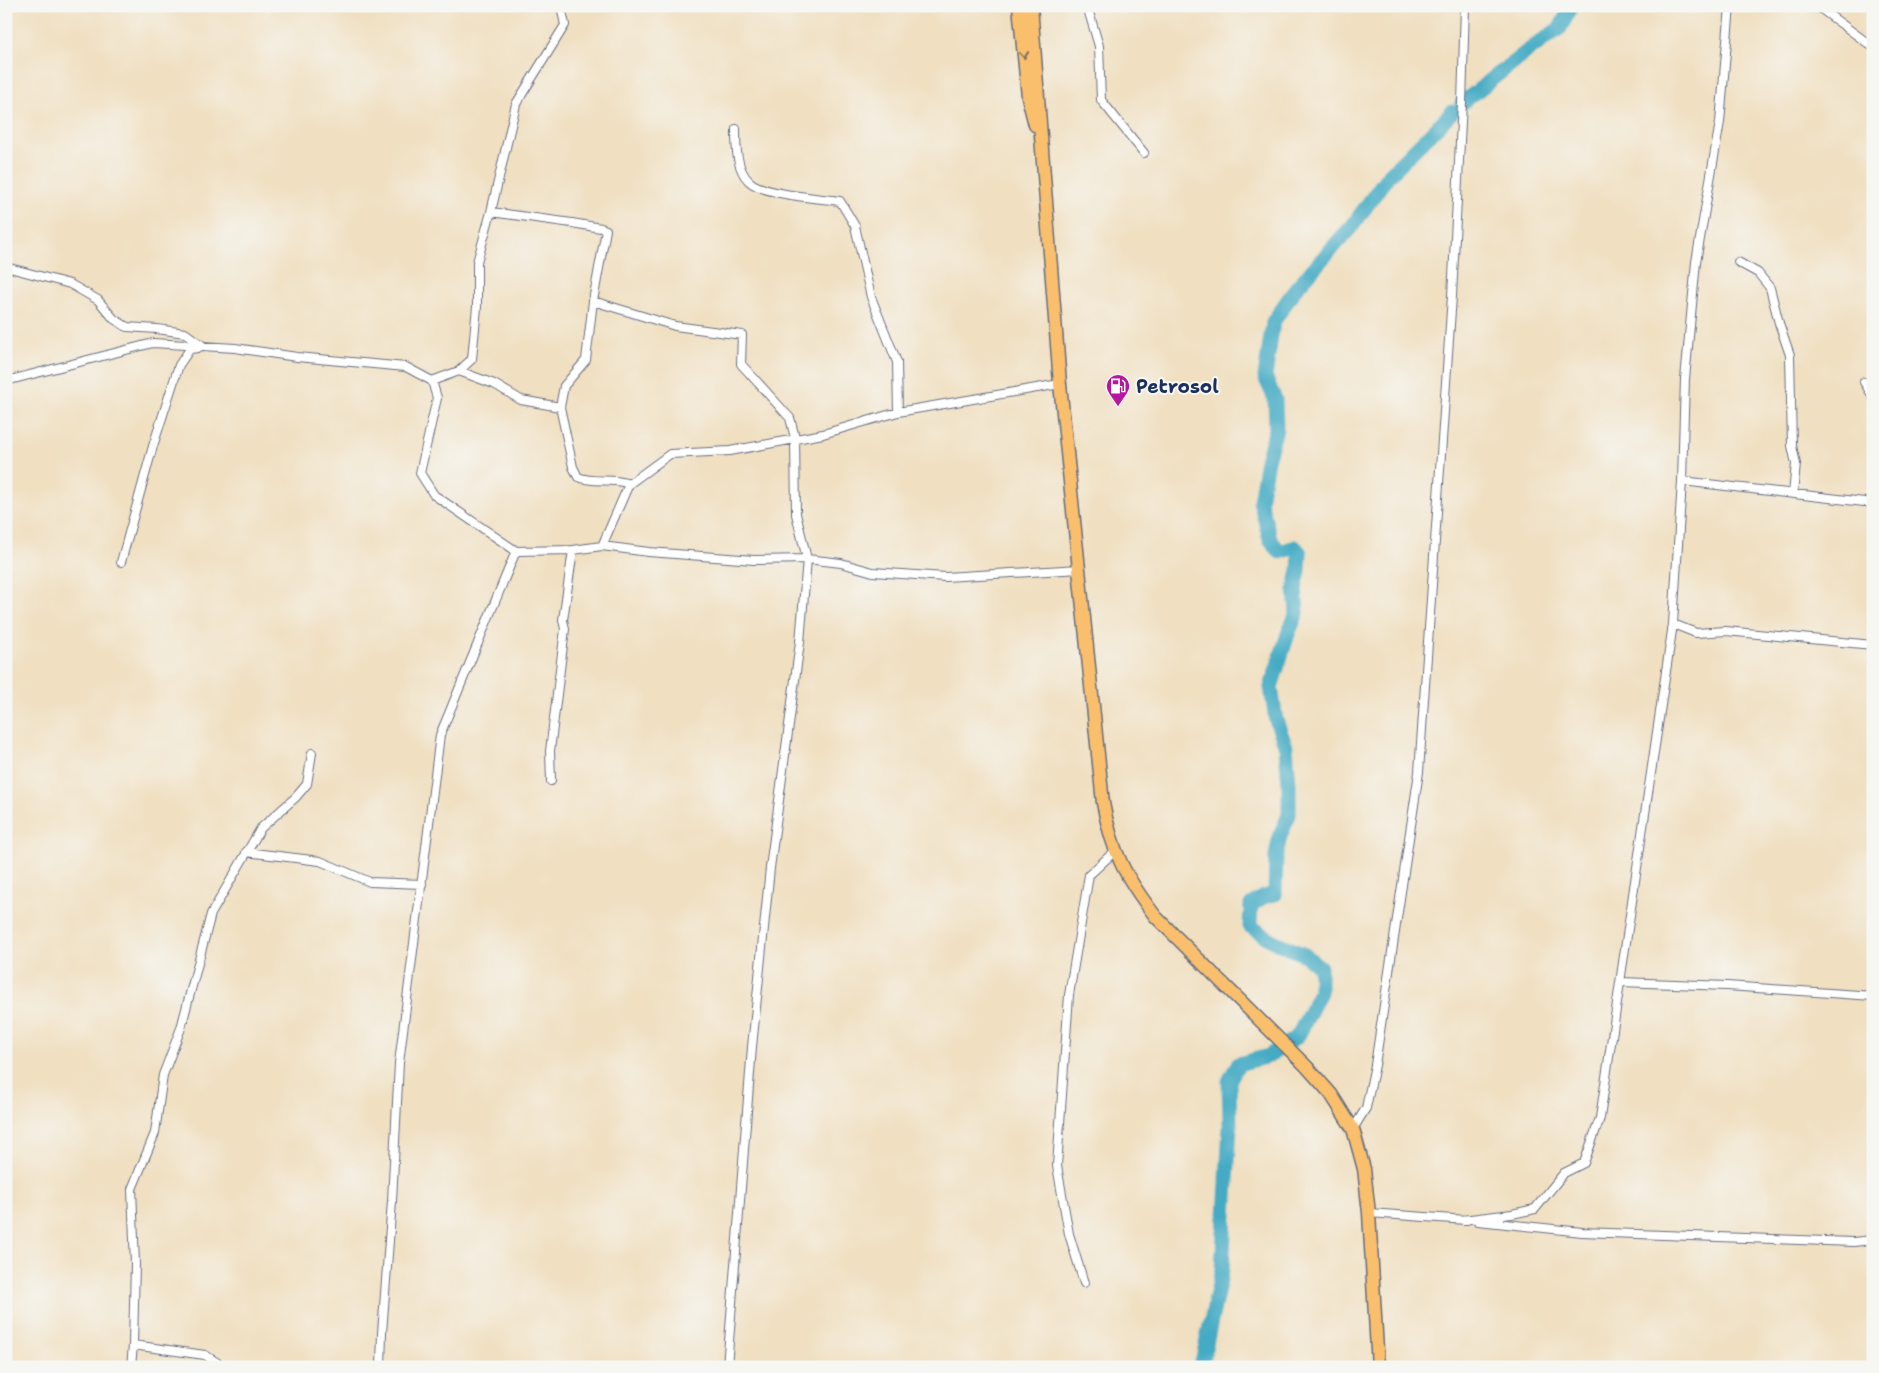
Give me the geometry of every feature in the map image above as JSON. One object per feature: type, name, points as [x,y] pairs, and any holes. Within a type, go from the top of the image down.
[{"type":"highway","points":[[1019,6],[1028,97],[1041,146]]},
{"type":"highway","points":[[1032,6],[1060,384],[1103,803],[1110,838],[1134,889],[1156,916],[1307,1068],[1331,1094],[1353,1129],[1364,1169],[1370,1213],[1378,1367]]},
{"type":"street","points":[[6,15],[9,6]]},
{"type":"street","points":[[432,382],[460,371],[472,359],[477,307],[477,262],[516,104],[565,24],[561,6]]},
{"type":"street","points":[[1087,6],[1099,46],[1102,100],[1144,153]]},
{"type":"street","points":[[1353,1129],[1366,1108],[1376,1066],[1419,772],[1452,296],[1465,6]]},
{"type":"street","points":[[1462,1220],[1512,1214],[1535,1209],[1564,1172],[1584,1163],[1600,1118],[1673,624],[1682,481],[1685,379],[1696,262],[1720,122],[1730,6]]},
{"type":"street","points":[[1817,6],[1873,47]]},
{"type":"street","points":[[736,129],[736,146],[740,168],[748,181],[765,190],[840,201],[855,226],[871,297],[897,362],[898,412]]},
{"type":"street","points":[[490,212],[572,223],[606,230],[593,301],[586,360],[564,386],[560,407],[573,467],[578,477],[594,481],[620,480],[629,484]]},
{"type":"street","points":[[1738,262],[1758,273],[1770,288],[1790,355],[1792,446],[1796,464],[1793,494]]},
{"type":"street","points":[[6,267],[70,284],[98,300],[114,319],[127,327],[184,333],[205,346]]},
{"type":"street","points":[[593,301],[676,326],[742,335],[741,364],[790,418],[795,438],[796,514],[807,559],[800,642],[772,849],[752,1047],[727,1367]]},
{"type":"street","points":[[6,381],[153,343],[205,346],[406,367],[432,382],[437,398],[420,473],[434,495],[516,551],[573,550],[602,546],[648,552],[754,560],[807,559],[841,563],[873,572],[944,577],[1080,569]]},
{"type":"street","points":[[121,562],[153,446],[178,365],[190,350],[205,346]]},
{"type":"street","points":[[460,371],[494,384],[521,400],[560,407]]},
{"type":"street","points":[[1864,382],[1873,397]]},
{"type":"street","points":[[602,546],[629,484],[670,454],[730,451],[823,434],[898,412],[1060,384]]},
{"type":"street","points":[[1682,481],[1871,501]]},
{"type":"street","points":[[550,781],[550,751],[566,629],[563,620],[573,550]]},
{"type":"street","points":[[381,1367],[399,1063],[440,735],[516,551]]},
{"type":"street","points":[[1673,624],[1696,633],[1726,630],[1873,645]]},
{"type":"street","points":[[131,1367],[136,1264],[132,1189],[155,1133],[163,1075],[181,1028],[211,914],[261,828],[296,797],[307,784],[312,753]]},
{"type":"street","points":[[1084,1282],[1069,1234],[1057,1166],[1069,995],[1089,875],[1116,851]]},
{"type":"street","points":[[246,852],[320,861],[370,882],[422,884]]},
{"type":"street","points":[[1621,982],[1727,986],[1873,996]]},
{"type":"street","points":[[1370,1213],[1582,1232],[1853,1242],[1873,1240]]},
{"type":"street","points":[[133,1345],[205,1355],[224,1367]]},
{"type":"waterway","points":[[1462,103],[1560,28],[1572,6]]},
{"type":"waterway","points":[[1201,1367],[1222,1270],[1230,1126],[1229,1081],[1238,1064],[1269,1056],[1298,1036],[1320,992],[1320,967],[1305,955],[1273,941],[1250,926],[1251,905],[1263,897],[1275,894],[1276,856],[1280,836],[1289,815],[1286,747],[1276,720],[1271,687],[1288,634],[1297,613],[1295,589],[1300,553],[1295,547],[1280,552],[1270,539],[1260,501],[1267,460],[1276,429],[1275,399],[1265,377],[1273,322],[1296,288],[1353,225],[1387,177],[1452,112]]},
{"type":"place","name":"Petrosol","points":[[1118,407]]}]
